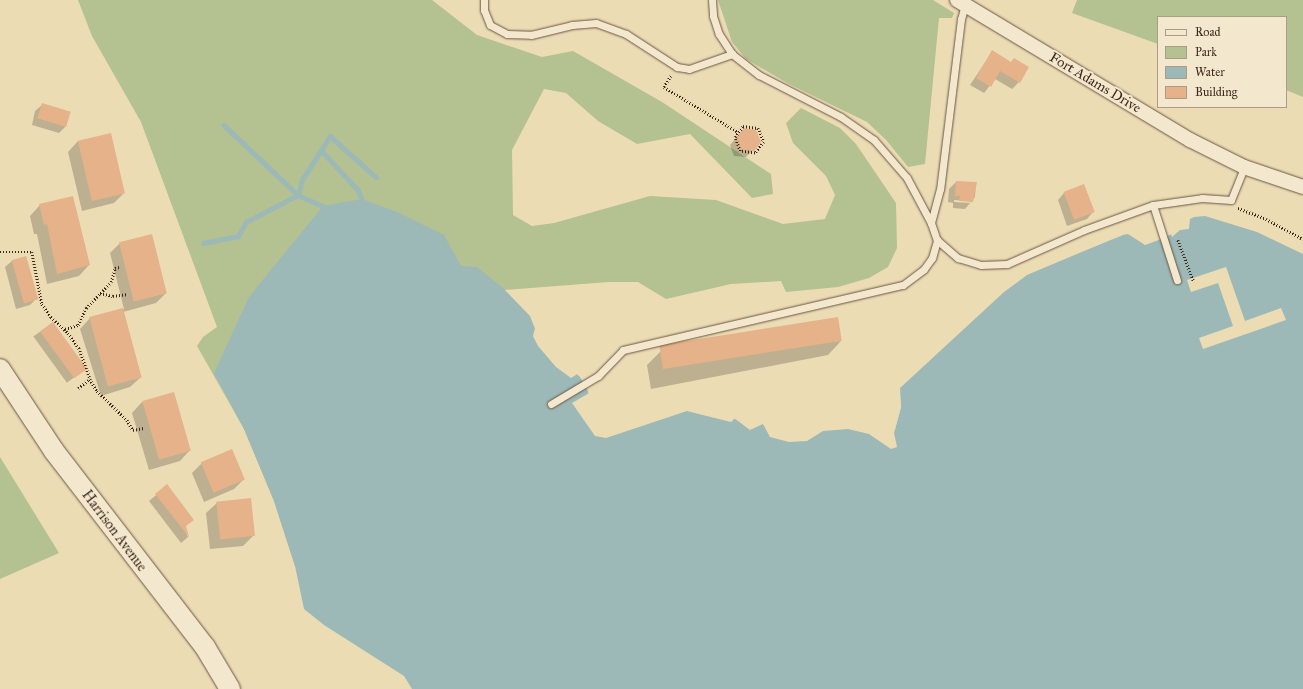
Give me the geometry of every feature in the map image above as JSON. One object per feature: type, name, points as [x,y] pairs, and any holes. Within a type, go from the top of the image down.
[{"type":"main road","name":"Harrison Avenue","points":[[0,369],[63,463],[205,647],[230,689]]},
{"type":"street","name":"Fort Adams Drive","points":[[961,3],[1190,140],[1244,167],[1303,188]]},
{"type":"lane","points":[[484,0],[484,10],[490,25],[507,34],[536,34],[588,22],[605,24],[634,39],[677,67],[689,69],[732,54]]},
{"type":"lane","points":[[712,0],[713,16],[719,34],[732,54],[759,75],[841,117],[874,140],[907,178],[931,223],[937,240],[958,258],[981,265],[1007,264],[1084,230],[1153,205],[1202,198],[1231,200],[1244,167]]},
{"type":"lane","points":[[931,223],[940,189],[961,19],[961,3]]},
{"type":"lane","points":[[1153,205],[1177,280]]},
{"type":"lane","points":[[551,404],[598,376],[623,350],[903,285],[924,269],[932,258],[937,240]]},
{"type":"path","points":[[677,67],[664,86],[738,132]]},
{"type":"path","points":[[743,126],[758,128],[764,142],[755,153],[740,151],[735,137],[738,132],[743,126]]},
{"type":"path","points":[[1231,200],[1240,210],[1266,219],[1303,240]]},
{"type":"path","points":[[0,252],[32,252],[42,304],[50,317],[65,329],[79,348],[90,379],[97,391],[127,420],[133,430],[144,428]]},
{"type":"path","points":[[1187,265],[1194,282]]},
{"type":"path","points":[[65,329],[76,327],[86,308],[111,282],[116,268],[120,267]]},
{"type":"path","points":[[100,293],[113,296],[128,294]]},
{"type":"path","points":[[78,388],[90,379]]},
{"type":"green space","points":[[78,0],[432,0],[477,35],[542,57],[573,51],[662,102],[771,174],[773,194],[752,198],[690,134],[637,144],[598,121],[566,93],[544,89],[512,150],[513,215],[532,226],[554,223],[650,196],[716,200],[783,224],[825,219],[835,195],[826,176],[793,143],[786,123],[801,108],[840,128],[856,144],[896,203],[897,248],[888,267],[869,278],[838,287],[786,292],[781,281],[731,284],[666,299],[638,282],[609,282],[504,290],[295,566],[274,501],[244,429],[197,346],[203,337],[217,327],[141,122],[92,36]]},
{"type":"green space","points":[[718,0],[933,0],[954,13],[952,18],[939,18],[925,164],[908,167],[886,140],[867,122],[789,84],[746,59],[732,42]]},
{"type":"green space","points":[[1077,0],[1303,0],[1303,97],[1287,90],[1287,16],[1157,16],[1157,44],[1072,13]]},
{"type":"green space","points":[[0,457],[59,553],[0,579]]},
{"type":"water","points":[[362,199],[397,212],[444,235],[461,266],[477,267],[504,289],[530,316],[539,339],[580,377],[588,391],[593,415],[604,424],[683,407],[734,418],[750,430],[763,424],[770,437],[789,442],[807,441],[823,431],[848,429],[869,434],[891,449],[897,447],[894,433],[901,407],[900,388],[1004,292],[1027,275],[1128,232],[1146,240],[1156,241],[1172,234],[1186,224],[1191,215],[1210,214],[1249,223],[1303,250],[1303,689],[412,689],[404,676],[324,625],[304,609],[295,566],[274,501],[244,429],[214,373],[249,297],[323,206]]},
{"type":"pier","points":[[1210,212],[1250,221],[1303,248],[1303,254],[1257,232],[1205,216],[1190,219],[1189,229],[1180,230],[1172,237],[1171,233],[1175,223],[1184,222],[1190,213]]},
{"type":"pier","points":[[1127,230],[1156,241],[1145,245],[1128,234],[1123,235],[1023,276]]},
{"type":"pier","points":[[1226,267],[1245,321],[1281,308],[1286,320],[1203,349],[1199,338],[1233,326],[1218,283],[1191,292],[1187,280]]},
{"type":"pier","points":[[535,328],[540,338],[579,373],[571,378],[556,367],[538,346],[533,336]]},
{"type":"pier","points":[[899,386],[901,407],[894,433],[899,407]]},
{"type":"pier","points":[[591,392],[595,414],[604,422],[626,414],[683,405],[736,417],[731,422],[687,411],[606,438],[595,436],[572,403]]},
{"type":"building","points":[[992,50],[1011,62],[1014,58],[1029,67],[1020,83],[1000,71],[991,87],[976,78]]},
{"type":"building","points":[[42,103],[71,112],[66,127],[37,118]]},
{"type":"building","points":[[744,128],[756,130],[761,142],[754,151],[741,150],[736,138]]},
{"type":"building","points":[[111,133],[125,193],[92,201],[78,141]]},
{"type":"building","points":[[956,181],[977,182],[973,202],[959,201],[960,196],[955,196]]},
{"type":"building","points":[[1084,184],[1095,212],[1074,220],[1063,192]]},
{"type":"building","points":[[73,196],[90,265],[57,274],[47,224],[44,225],[39,204]]},
{"type":"building","points":[[152,234],[167,293],[134,301],[119,242]]},
{"type":"building","points":[[26,256],[38,299],[24,303],[12,260]]},
{"type":"building","points":[[123,308],[142,378],[108,387],[89,317]]},
{"type":"building","points":[[838,317],[842,341],[663,369],[659,345]]},
{"type":"building","points":[[53,322],[87,369],[74,378],[40,331]]},
{"type":"building","points":[[174,392],[191,451],[159,460],[142,401]]},
{"type":"building","points":[[232,449],[245,479],[214,493],[201,462]]},
{"type":"building","points":[[167,484],[194,520],[186,526],[189,537],[155,494]]},
{"type":"building","points":[[251,498],[255,536],[220,539],[216,502]]},
{"type":"waterway","points":[[224,125],[298,195],[323,206]]},
{"type":"waterway","points":[[203,243],[238,236],[246,222],[298,195],[302,180],[330,136],[376,177]]},
{"type":"waterway","points":[[322,151],[358,190],[362,199]]}]
